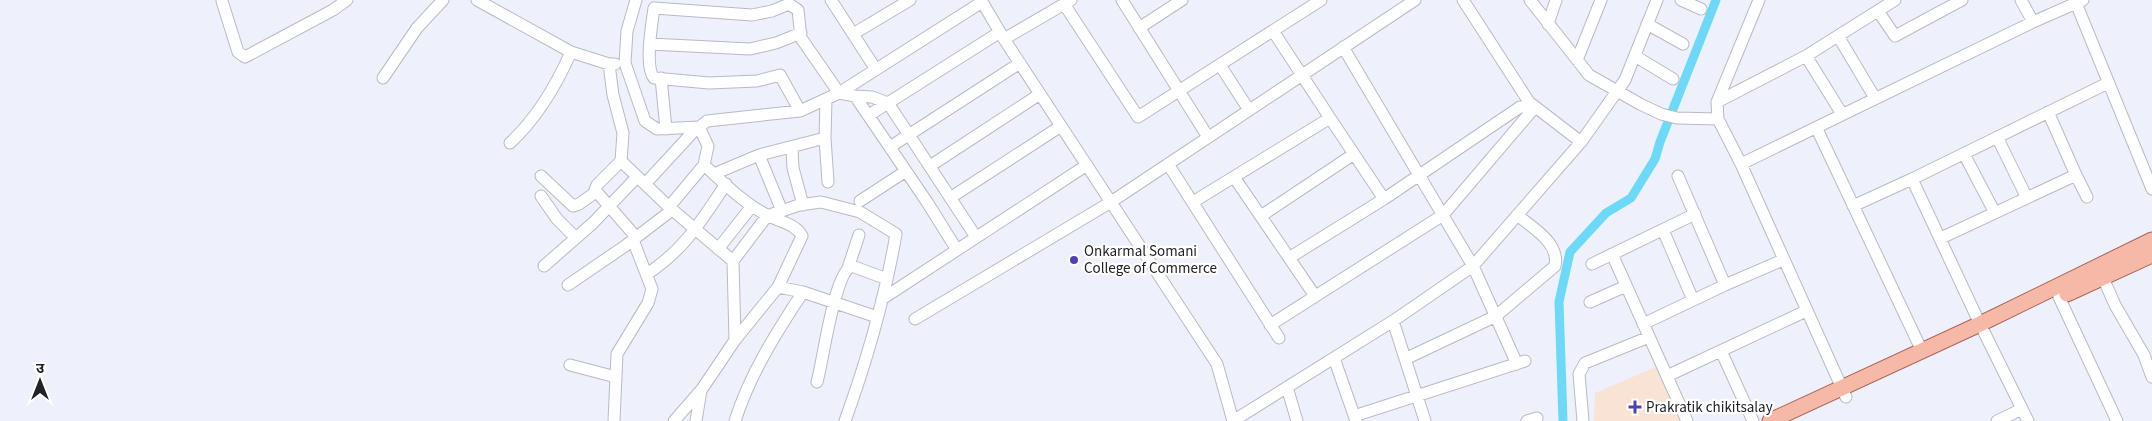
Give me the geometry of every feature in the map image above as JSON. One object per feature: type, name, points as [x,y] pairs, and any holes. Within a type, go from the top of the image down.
[{"type":"main road","points":[[1792,421],[1922,351],[2059,297],[2152,240]]},
{"type":"main road","points":[[1770,421],[1844,393],[2100,272],[2152,256]]},
{"type":"street","points":[[222,1],[238,52],[245,56],[333,10],[347,0]]},
{"type":"street","points":[[383,78],[417,28],[443,0]]},
{"type":"street","points":[[477,0],[571,52],[609,64],[625,63]]},
{"type":"street","points":[[636,0],[627,31],[625,63],[645,121],[651,127],[666,129],[800,111],[839,93],[875,68],[982,1],[1002,36],[1217,364],[1233,421],[1393,321],[1473,266],[1581,142],[1617,92],[1625,80],[1657,0]]},
{"type":"street","points":[[831,0],[875,68]]},
{"type":"street","points":[[853,34],[910,0]]},
{"type":"street","points":[[1122,0],[1208,137]]},
{"type":"street","points":[[1139,28],[1182,0]]},
{"type":"street","points":[[869,115],[1002,36],[1067,2],[1138,117],[1321,0]]},
{"type":"street","points":[[915,320],[1111,202],[1415,0]]},
{"type":"street","points":[[1463,0],[1529,102],[1581,142]]},
{"type":"street","points":[[1530,0],[1589,75],[1617,92],[1661,114],[1676,118],[1718,119]]},
{"type":"street","points":[[1548,24],[1556,0]]},
{"type":"street","points":[[1577,60],[1601,0]]},
{"type":"street","points":[[1682,0],[1701,9]]},
{"type":"street","points":[[1759,0],[1717,102],[1718,119],[1741,164],[1844,393]]},
{"type":"street","points":[[1717,102],[1806,56],[1895,0]]},
{"type":"street","points":[[1878,11],[1896,36],[1962,0]]},
{"type":"street","points":[[2021,0],[2033,22]]},
{"type":"street","points":[[1741,164],[2080,1],[2108,82],[2152,189]]},
{"type":"street","points":[[800,111],[780,75],[758,81],[709,83],[652,76],[650,44],[654,8],[752,14],[772,11],[789,4],[798,10],[802,38],[839,93],[872,97],[888,103],[976,237]]},
{"type":"street","points":[[1647,24],[1683,44]]},
{"type":"street","points":[[1273,31],[1384,199]]},
{"type":"street","points":[[650,44],[750,49],[776,43],[801,33]]},
{"type":"street","points":[[1838,36],[1875,98]]},
{"type":"street","points":[[1334,358],[1355,419],[1417,396],[1521,362],[1496,316],[1473,266],[1344,47]]},
{"type":"street","points":[[510,144],[525,129],[547,99],[571,52]]},
{"type":"street","points":[[1635,56],[1673,79]]},
{"type":"street","points":[[1806,56],[1842,114]]},
{"type":"street","points":[[890,147],[1020,63]]},
{"type":"street","points":[[541,176],[573,206],[596,192],[597,185],[621,161],[622,133],[609,64]]},
{"type":"street","points":[[1220,64],[1249,110]]},
{"type":"street","points":[[662,78],[666,129]]},
{"type":"street","points":[[1853,206],[1964,154],[2108,82]]},
{"type":"street","points":[[930,166],[1040,94]]},
{"type":"street","points":[[855,96],[957,250]]},
{"type":"street","points":[[826,99],[825,138],[828,182]]},
{"type":"street","points":[[1289,258],[1384,199],[1520,107],[1535,107]]},
{"type":"street","points":[[1270,325],[1443,215],[1535,107]]},
{"type":"street","points":[[2048,112],[2087,197]]},
{"type":"street","points":[[1193,202],[1330,118]]},
{"type":"street","points":[[568,285],[635,239],[671,209],[704,165],[708,146],[702,124]]},
{"type":"street","points":[[544,266],[702,124]]},
{"type":"street","points":[[950,198],[1061,126]]},
{"type":"street","points":[[1817,129],[1922,351]]},
{"type":"street","points":[[1998,137],[2027,198]]},
{"type":"street","points":[[714,174],[759,155],[825,138]]},
{"type":"street","points":[[792,148],[792,168],[802,205]]},
{"type":"street","points":[[1261,216],[1354,154]]},
{"type":"street","points":[[1964,154],[1995,213]]},
{"type":"street","points":[[759,155],[782,211]]},
{"type":"street","points":[[621,161],[671,209],[733,261]]},
{"type":"street","points":[[1168,164],[1279,338]]},
{"type":"street","points":[[674,421],[702,389],[736,340],[778,287],[802,236],[795,228],[767,216],[752,206],[704,165]]},
{"type":"street","points":[[846,421],[864,367],[877,317],[891,293],[1087,165]]},
{"type":"street","points":[[860,201],[906,171]]},
{"type":"street","points":[[1941,238],[2076,175]]},
{"type":"street","points":[[1678,176],[1725,285]]},
{"type":"street","points":[[1234,177],[1315,296]]},
{"type":"street","points":[[1912,179],[2028,421]]},
{"type":"street","points":[[647,274],[676,253],[726,184]]},
{"type":"street","points":[[596,192],[635,239],[652,289],[648,302],[617,354],[614,421]]},
{"type":"street","points":[[541,196],[557,219],[576,238]]},
{"type":"street","points":[[736,340],[733,261],[767,216],[782,211],[820,202],[860,212],[896,234],[887,280],[891,293]]},
{"type":"street","points":[[718,249],[752,206]]},
{"type":"street","points":[[1592,264],[1695,214]]},
{"type":"street","points":[[1405,359],[1496,316],[1555,266],[1557,259],[1550,243],[1517,215]]},
{"type":"street","points":[[1663,230],[1693,300]]},
{"type":"street","points":[[817,382],[834,302],[859,235]]},
{"type":"street","points":[[1612,254],[1687,421]]},
{"type":"street","points":[[1643,324],[1783,260]]},
{"type":"street","points":[[848,268],[855,267],[887,280]]},
{"type":"street","points":[[2100,272],[2115,306],[2148,353],[2152,377]]},
{"type":"street","points":[[1590,302],[1626,286]]},
{"type":"street","points":[[778,287],[803,292],[877,317]]},
{"type":"street","points":[[735,421],[743,395],[774,337],[803,292]]},
{"type":"street","points":[[2059,297],[2117,421]]},
{"type":"street","points":[[1667,376],[1806,311]]},
{"type":"street","points":[[1393,321],[1425,421]]},
{"type":"street","points":[[1583,421],[1579,374],[1582,367],[1585,364],[1649,337]]},
{"type":"street","points":[[1721,351],[1753,421]]},
{"type":"street","points":[[570,365],[616,377]]},
{"type":"street","points":[[1286,388],[1297,421]]},
{"type":"street","points":[[696,421],[702,389]]},
{"type":"street","points":[[1997,421],[2022,409]]},
{"type":"shaded area","name":"Prakratik chikitsalay","points":[[1658,366],[1682,421],[1594,421],[1595,393]]},
{"type":"waterway","points":[[1563,421],[1559,302],[1570,252],[1606,213],[1631,198],[1655,159],[1716,0]]},
{"type":"place","name":"Onkarmal Somani College of Commerce","points":[[1074,260]]},
{"type":"place","name":"Prakratik chikitsalay","points":[[1635,407]]}]
